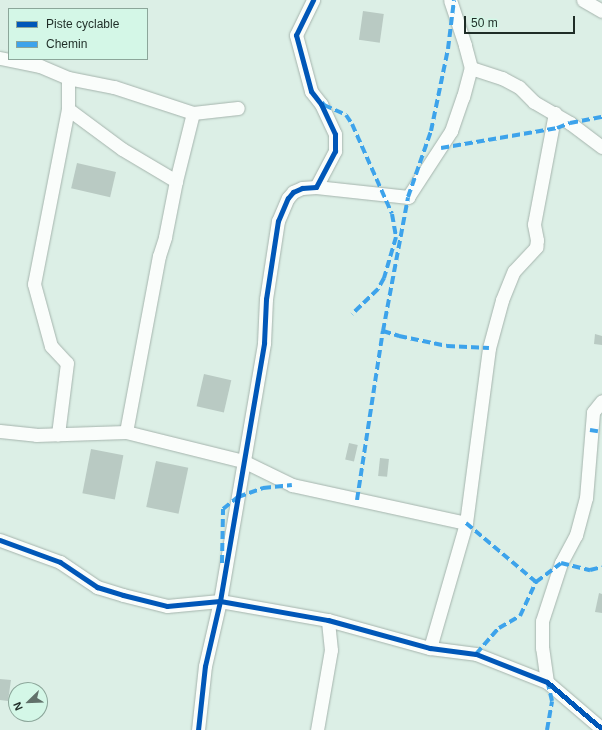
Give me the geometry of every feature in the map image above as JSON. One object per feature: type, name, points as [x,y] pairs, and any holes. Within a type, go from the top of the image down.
[{"type":"street","points":[[313,0],[296,35],[311,91],[321,104],[335,134],[335,151],[316,187]]},
{"type":"street","points":[[198,730],[205,666],[220,601],[264,343],[266,299],[278,220],[288,198],[293,192],[302,188],[316,187],[408,197],[451,131],[471,68],[466,45],[450,0]]},
{"type":"street","points":[[582,0],[602,11]]},
{"type":"street","points":[[10,60],[40,66],[68,78],[114,87],[193,113],[238,108]]},
{"type":"street","points":[[471,68],[508,81],[519,87],[534,102],[555,113],[602,147]]},
{"type":"street","points":[[58,434],[67,363],[51,346],[34,284],[68,109],[68,78]]},
{"type":"street","points":[[68,109],[122,149],[176,181]]},
{"type":"street","points":[[126,432],[158,264],[176,181],[193,113]]},
{"type":"street","points":[[430,648],[466,523],[489,348],[502,300],[514,272],[536,247],[537,240],[534,224],[555,113]]},
{"type":"street","points":[[547,682],[542,648],[542,621],[561,563],[576,535],[586,498],[593,412],[602,401]]},
{"type":"street","points":[[0,431],[36,434],[126,432],[243,461],[292,485],[466,523]]},
{"type":"street","points":[[0,540],[60,562],[97,587],[167,606],[220,601],[328,620],[430,648],[476,654],[547,682],[602,729]]},
{"type":"street","points":[[317,730],[331,650],[328,620]]},
{"type":"building","points":[[363,11],[384,14],[380,43],[359,40]]},
{"type":"building","points":[[77,163],[116,172],[110,197],[71,188]]},
{"type":"building","points":[[595,334],[602,336],[602,345],[594,344]]},
{"type":"building","points":[[204,374],[231,380],[224,412],[197,406]]},
{"type":"building","points":[[349,443],[358,445],[354,462],[345,460]]},
{"type":"building","points":[[91,449],[123,455],[115,499],[82,493]]},
{"type":"building","points":[[380,458],[389,459],[387,477],[378,476]]},
{"type":"building","points":[[156,461],[188,468],[179,514],[146,507]]},
{"type":"building","points":[[599,593],[602,594],[602,613],[595,612]]},
{"type":"building","points":[[0,679],[11,680],[11,682],[8,682],[8,701],[0,700]]},
{"type":"marked path","points":[[357,500],[383,331],[408,197],[431,131],[448,49],[454,0]]},
{"type":"marked path","points":[[322,102],[324,105],[346,115],[352,124],[392,214],[396,237],[384,278],[378,289],[352,314]]},
{"type":"marked path","points":[[441,148],[557,128],[570,123],[602,117]]},
{"type":"marked path","points":[[383,331],[399,336],[447,346],[489,348]]},
{"type":"marked path","points":[[590,430],[602,432]]},
{"type":"marked path","points":[[222,563],[223,509],[238,497],[263,488],[292,485]]},
{"type":"marked path","points":[[466,523],[536,582]]},
{"type":"marked path","points":[[476,654],[499,628],[520,616],[536,582],[561,563],[590,570],[602,567]]},
{"type":"marked path","points":[[547,730],[552,701],[548,683]]},
{"type":"cycle path","points":[[198,730],[205,666],[220,601],[264,343],[266,299],[278,221],[288,198],[293,192],[302,188],[316,187],[335,151],[335,134],[321,104],[311,91],[296,35],[313,0]]},
{"type":"cycle path","points":[[0,540],[60,562],[97,587],[167,606],[220,601],[328,620],[430,648],[476,654],[547,682],[602,729]]}]
